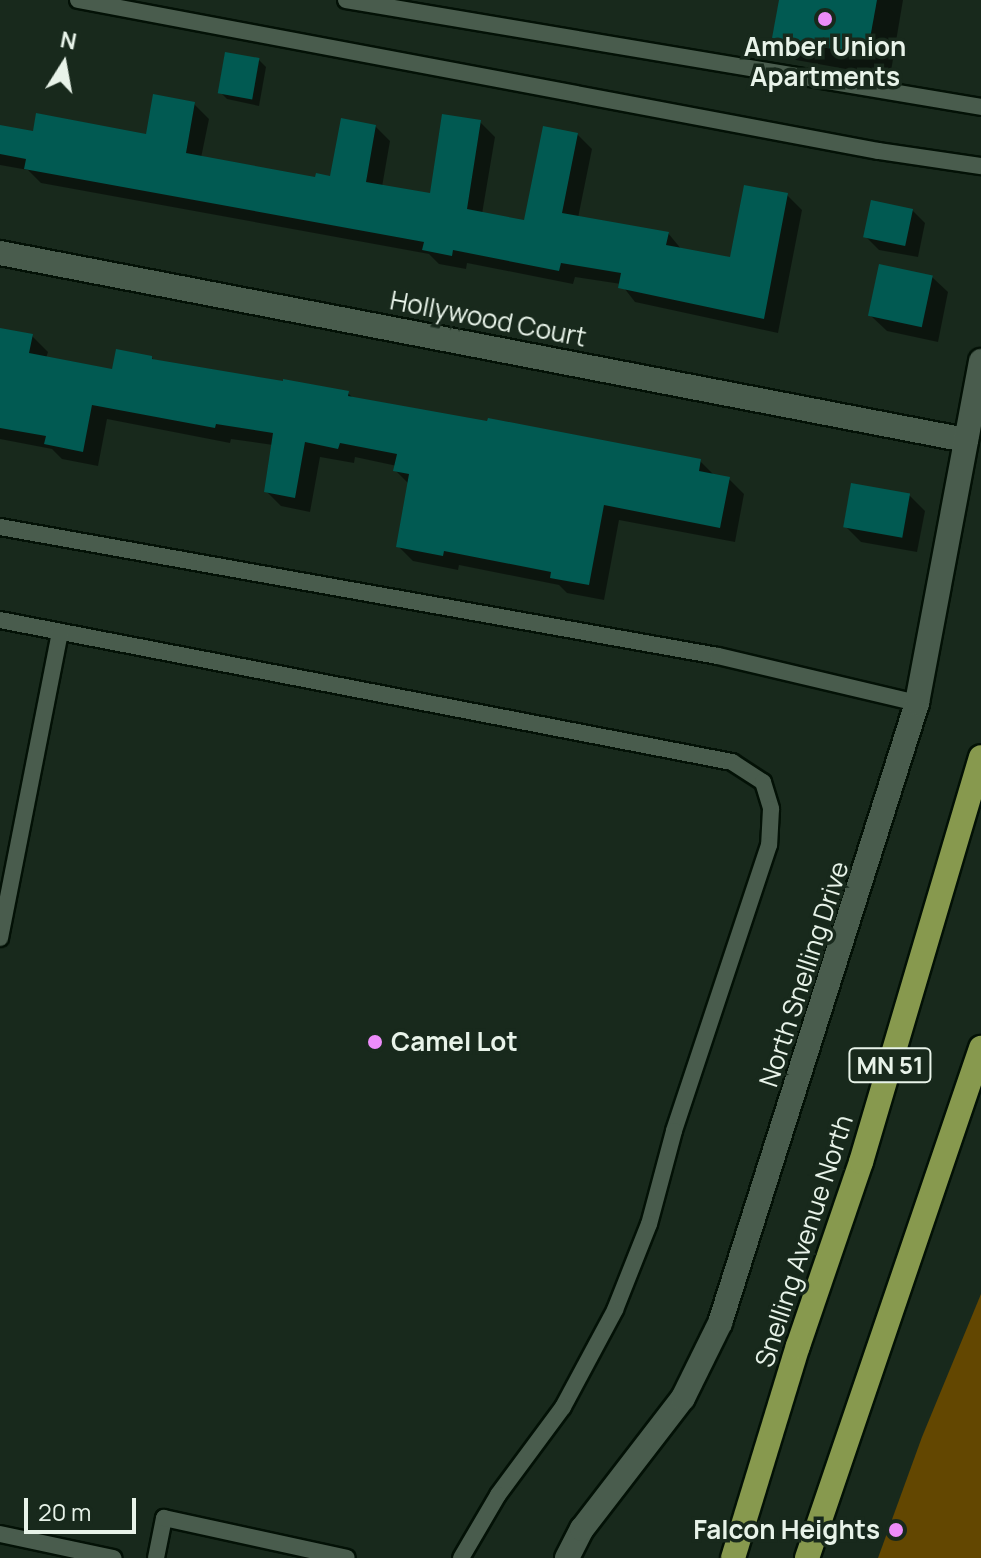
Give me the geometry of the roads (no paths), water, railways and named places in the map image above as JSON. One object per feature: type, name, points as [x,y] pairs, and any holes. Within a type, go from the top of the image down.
[{"type":"main road","name":"Snelling Avenue North","points":[[733,1558],[798,1346],[861,1162],[981,757]]},
{"type":"main road","name":"MN 51","points":[[807,1558],[981,1048]]},
{"type":"street","name":"Hollywood Court","points":[[0,253],[966,440]]},
{"type":"street","name":"North Snelling Drive","points":[[567,1558],[582,1529],[683,1398],[720,1323],[917,703],[981,361]]},
{"type":"lane","points":[[78,0],[879,151],[981,166]]},
{"type":"lane","points":[[346,0],[981,107]]},
{"type":"lane","points":[[0,527],[718,656],[917,703]]},
{"type":"lane","points":[[0,620],[732,762],[763,782],[771,809],[769,845],[674,1131],[649,1224],[615,1310],[563,1407],[498,1495],[461,1558]]},
{"type":"lane","points":[[0,938],[60,632]]},
{"type":"lane","points":[[156,1558],[164,1518],[347,1558]]},
{"type":"lane","points":[[0,1534],[113,1558]]},
{"type":"place","name":"Amber Union Apartments","points":[[825,19]]},
{"type":"place","name":"Camel Lot","points":[[375,1042]]},
{"type":"place","name":"Falcon Heights","points":[[896,1530]]}]
